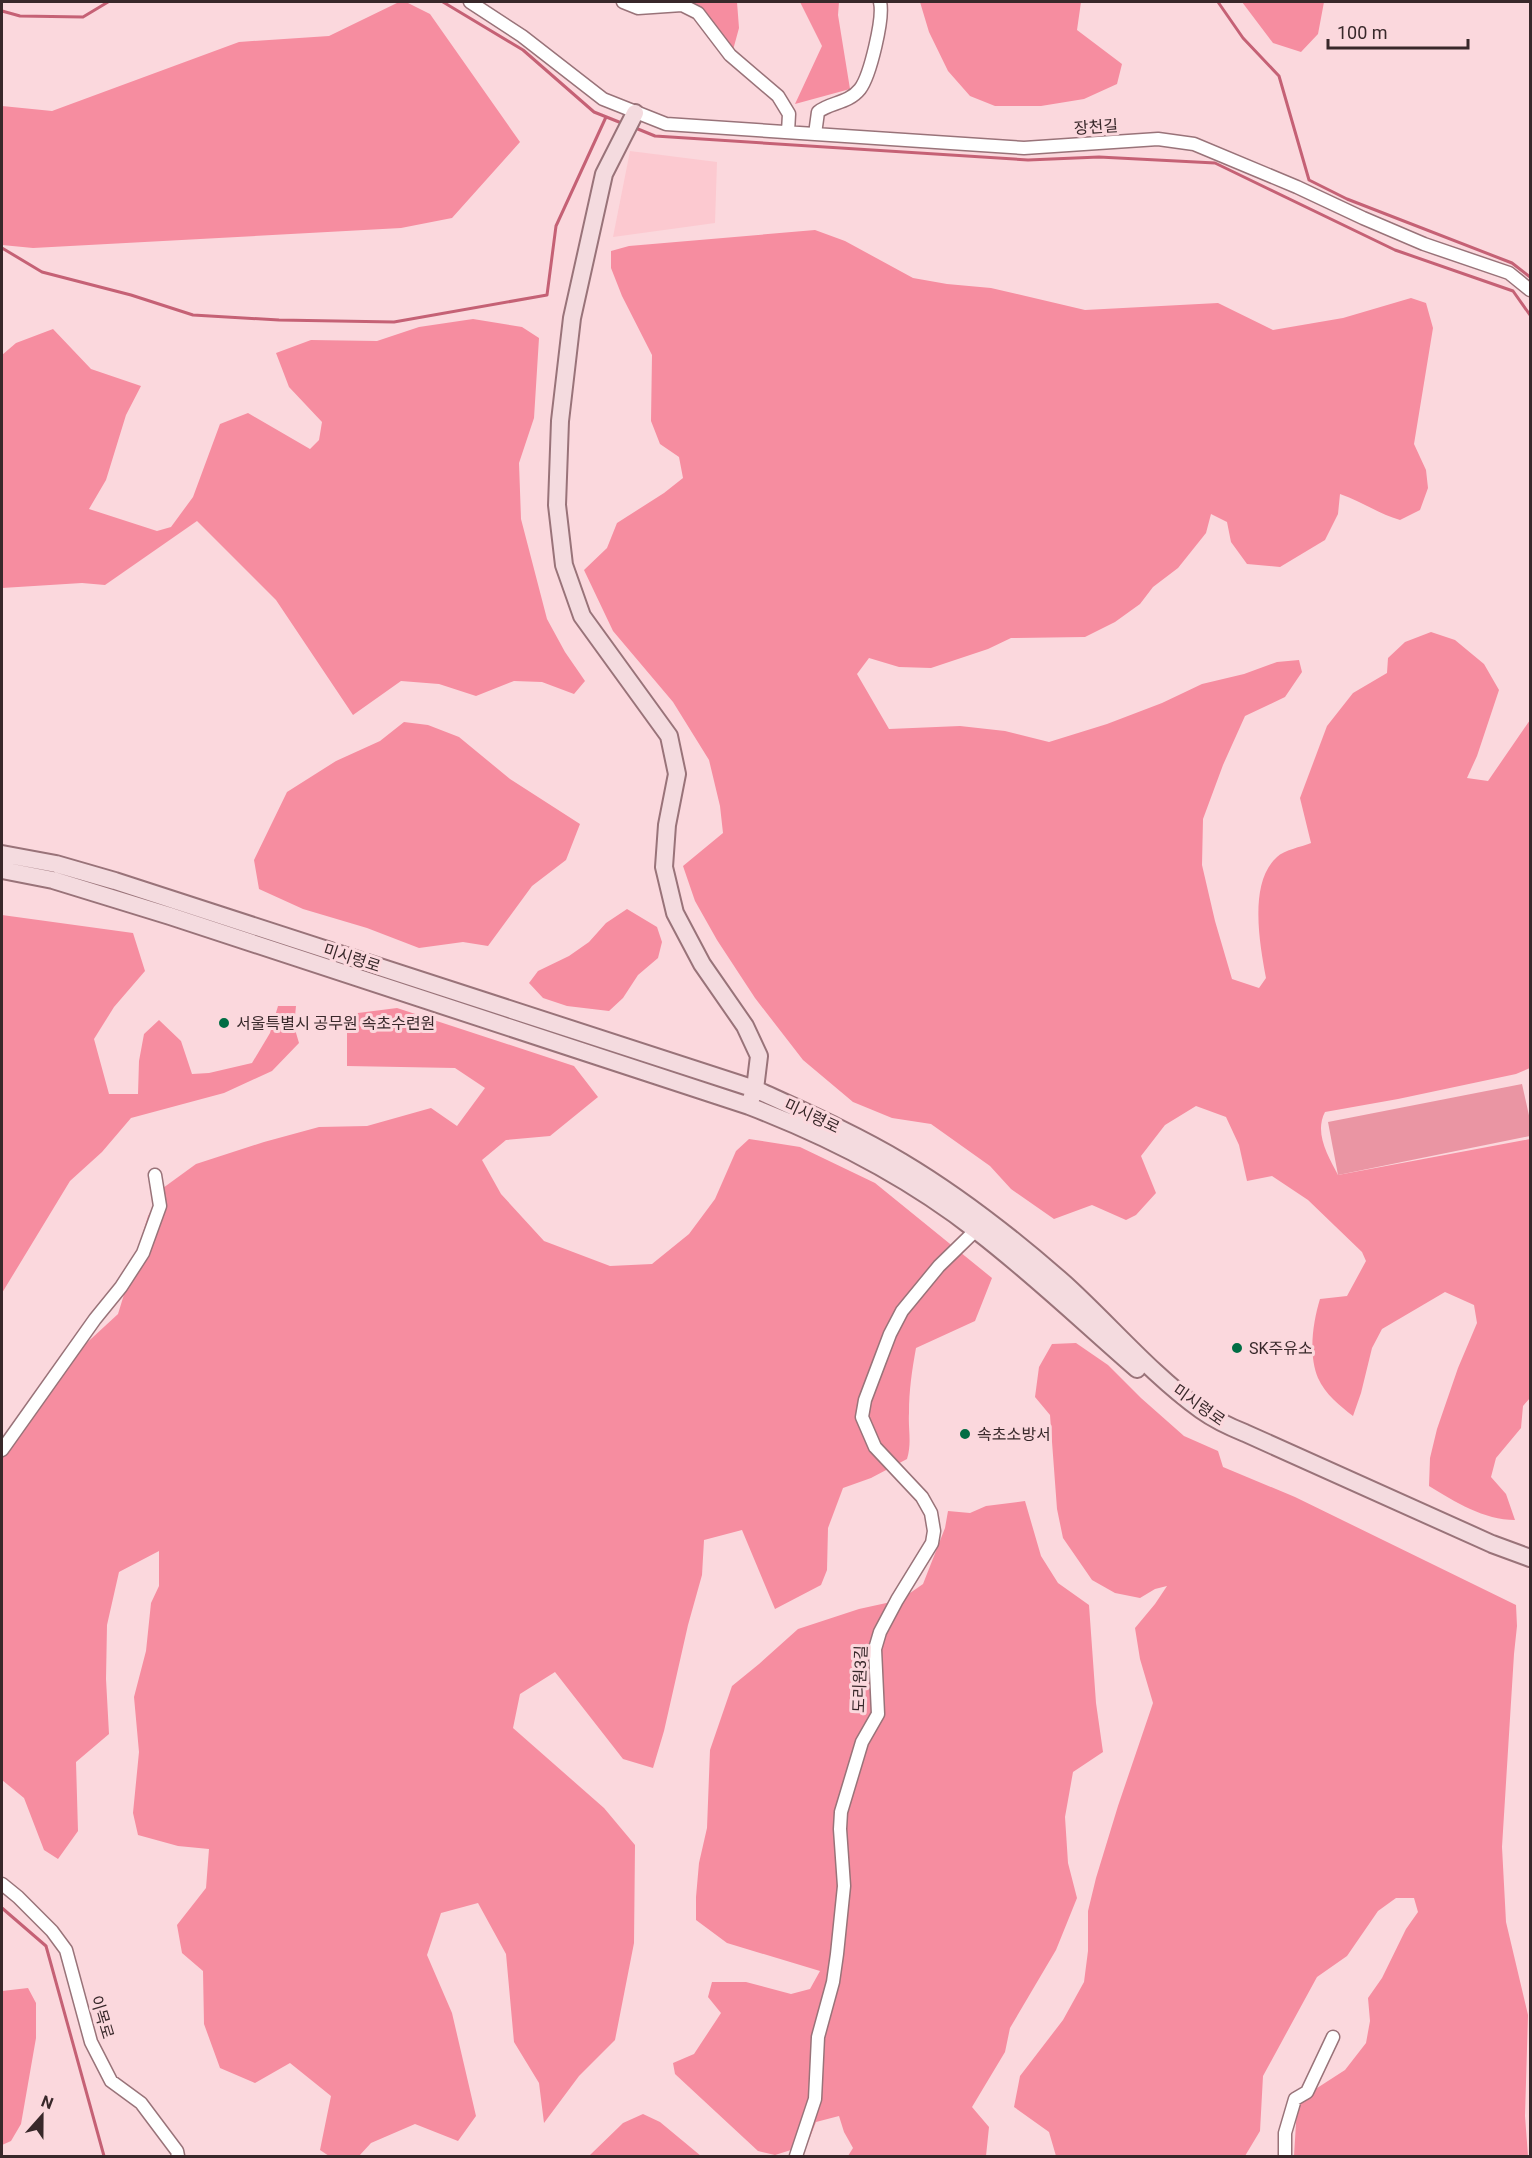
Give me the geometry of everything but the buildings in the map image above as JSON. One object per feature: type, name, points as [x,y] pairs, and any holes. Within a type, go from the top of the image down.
[{"type":"main road","points":[[633,115],[604,174],[572,318],[560,421],[557,505],[564,565],[582,616],[669,736],[677,774],[667,825],[664,867],[675,913],[702,964],[745,1026],[759,1056],[755,1089],[749,1106]]},
{"type":"main road","name":"미시령로","points":[[2,854],[56,864],[115,881],[755,1089],[854,1136],[943,1189],[1021,1247],[1066,1285],[1170,1385],[1201,1411],[1220,1422],[1492,1544],[1530,1558]]},
{"type":"main road","name":"미시령로","points":[[2,870],[53,880],[170,916],[784,1119],[867,1159],[903,1180],[976,1230],[1030,1274],[1182,1408],[1208,1427],[1439,1531],[1530,1568]]},
{"type":"street","name":"장천길","points":[[470,2],[522,36],[603,99],[633,115],[666,124],[1024,148],[1158,139],[1194,144],[1248,165],[1424,244],[1509,273],[1530,290]]},
{"type":"street","points":[[623,2],[638,8],[682,5],[698,13],[730,55],[778,96],[789,114],[788,132]]},
{"type":"street","points":[[815,134],[818,112],[846,100],[860,89],[877,42],[880,2]]},
{"type":"street","points":[[2,1450],[95,1319],[121,1287],[142,1253],[160,1206],[155,1175]]},
{"type":"street","name":"도리원3길","points":[[796,2157],[815,2098],[818,2081],[816,2063],[818,2037],[836,1964],[844,1886],[841,1812],[862,1743],[878,1714],[875,1649],[880,1632],[892,1608],[932,1543],[934,1531],[931,1513],[922,1497],[875,1447],[862,1417],[890,1334],[902,1311],[939,1266],[976,1230]]},
{"type":"street","name":"이목로","points":[[2,1884],[52,1930],[66,1950],[91,2042],[111,2081],[141,2103],[177,2151],[178,2157]]},
{"type":"street","points":[[1285,2157],[1286,2133],[1295,2099],[1307,2092],[1333,2037]]},
{"type":"shaded area","points":[[399,2],[406,2],[430,14],[520,142],[452,218],[401,228],[33,248],[2,245],[2,106],[52,111],[239,42],[329,36]]},
{"type":"shaded area","points":[[692,2],[737,2],[739,28],[733,50]]},
{"type":"shaded area","points":[[800,2],[839,2],[838,15],[850,89],[795,104],[822,46]]},
{"type":"shaded area","points":[[920,2],[1081,2],[1077,30],[1122,64],[1117,84],[1084,99],[1041,106],[995,106],[970,96],[948,71],[929,32]]},
{"type":"shaded area","points":[[1242,2],[1324,2],[1318,34],[1301,52],[1273,43]]},
{"type":"shaded area","points":[[630,151],[717,162],[715,223],[613,237]]},
{"type":"shaded area","points":[[815,230],[845,241],[913,278],[991,288],[1085,310],[1218,303],[1273,330],[1343,318],[1411,298],[1426,303],[1433,328],[1414,444],[1426,470],[1428,488],[1420,510],[1400,520],[1340,494],[1338,514],[1325,540],[1280,567],[1247,564],[1231,542],[1227,522],[1211,514],[1206,533],[1178,568],[1153,587],[1140,604],[1115,622],[1085,637],[1011,638],[988,649],[931,668],[899,667],[869,658],[857,674],[889,729],[960,726],[1005,731],[1049,742],[1107,724],[1162,703],[1202,684],[1244,674],[1277,662],[1299,660],[1302,672],[1285,697],[1245,716],[1223,765],[1203,819],[1202,865],[1232,979],[1259,988],[1266,978],[1258,915],[1262,882],[1268,868],[1277,857],[1311,843],[1300,798],[1327,726],[1353,693],[1387,673],[1388,658],[1405,642],[1431,632],[1455,640],[1484,664],[1499,690],[1477,756],[1467,778],[1488,781],[1530,720],[1530,1068],[1516,1074],[1325,1112],[1321,1128],[1324,1144],[1338,1175],[1530,1139],[1530,1398],[1523,1406],[1521,1428],[1496,1458],[1491,1477],[1506,1494],[1515,1520],[1481,1513],[1459,1504],[1429,1486],[1430,1458],[1437,1429],[1458,1368],[1477,1323],[1474,1305],[1445,1292],[1382,1329],[1372,1348],[1353,1416],[1333,1399],[1321,1384],[1315,1369],[1312,1349],[1315,1318],[1320,1299],[1347,1296],[1366,1261],[1362,1252],[1308,1200],[1272,1176],[1247,1181],[1239,1145],[1226,1117],[1196,1106],[1165,1125],[1141,1156],[1156,1193],[1136,1215],[1126,1220],[1092,1205],[1054,1219],[1011,1189],[990,1166],[931,1124],[892,1118],[853,1102],[803,1060],[755,998],[717,940],[695,901],[683,866],[723,833],[720,806],[709,760],[673,702],[613,631],[584,570],[607,548],[617,523],[683,478],[679,457],[660,444],[651,421],[652,355],[622,296],[611,268],[611,251],[629,246]]},
{"type":"shaded area","points":[[473,319],[522,327],[539,338],[534,418],[519,463],[521,519],[547,619],[565,652],[585,681],[574,694],[542,682],[514,681],[476,696],[439,684],[401,681],[353,715],[276,600],[197,521],[105,585],[82,583],[2,588],[2,355],[16,343],[53,329],[91,369],[141,386],[126,415],[106,480],[89,509],[157,531],[171,527],[193,497],[220,424],[248,413],[310,449],[319,440],[322,422],[289,387],[276,353],[311,340],[377,341],[419,327]]},
{"type":"shaded area","points":[[404,722],[428,725],[459,737],[510,779],[580,824],[566,860],[532,886],[488,946],[463,942],[419,948],[367,928],[303,909],[259,889],[254,860],[287,792],[336,761],[380,741]]},
{"type":"shaded area","points":[[627,909],[657,927],[662,942],[658,958],[638,975],[623,998],[609,1011],[567,1006],[543,998],[529,983],[538,971],[569,956],[589,942],[606,923]]},
{"type":"shaded area","points":[[2,915],[133,933],[145,971],[114,1007],[94,1039],[109,1094],[138,1094],[139,1061],[144,1034],[159,1020],[181,1041],[192,1074],[209,1073],[252,1063],[270,1033],[278,1006],[296,1006],[294,1026],[299,1043],[272,1071],[224,1093],[131,1118],[102,1152],[70,1181],[2,1293]]},
{"type":"shaded area","points":[[397,1008],[574,1066],[598,1097],[550,1136],[506,1140],[482,1160],[501,1194],[544,1241],[610,1266],[652,1264],[689,1234],[715,1199],[736,1151],[749,1139],[800,1147],[875,1183],[992,1278],[975,1321],[916,1348],[910,1388],[910,1442],[907,1459],[871,1478],[843,1488],[828,1528],[827,1570],[821,1585],[775,1609],[742,1530],[704,1540],[702,1575],[653,1768],[623,1759],[555,1672],[520,1694],[513,1728],[604,1808],[635,1845],[634,1943],[615,2040],[579,2076],[544,2123],[539,2083],[514,2042],[506,1954],[478,1903],[441,1913],[427,1955],[452,2013],[476,2116],[458,2141],[415,2124],[371,2143],[359,2156],[329,2156],[320,2150],[331,2096],[290,2063],[255,2083],[220,2068],[204,2024],[203,1971],[182,1953],[177,1925],[206,1888],[209,1849],[178,1846],[138,1835],[133,1813],[139,1752],[134,1697],[146,1651],[151,1603],[159,1586],[159,1551],[119,1572],[107,1625],[106,1679],[109,1734],[76,1762],[78,1831],[58,1859],[44,1850],[24,1798],[2,1780],[2,1453],[79,1350],[118,1314],[148,1216],[163,1188],[196,1164],[319,1127],[367,1126],[431,1108],[457,1126],[485,1088],[455,1068],[347,1066],[347,1032],[358,1013]]},
{"type":"shaded area","points":[[1522,1084],[1530,1120],[1530,1136],[1338,1175],[1328,1122]]},
{"type":"shaded area","points":[[1076,1343],[1108,1365],[1184,1436],[1218,1451],[1223,1467],[1295,1497],[1516,1605],[1517,1626],[1502,1847],[1506,1922],[1528,2015],[1525,2116],[1528,2156],[1294,2156],[1297,2107],[1314,2090],[1345,2070],[1366,2043],[1370,2021],[1368,1998],[1382,1978],[1406,1929],[1418,1912],[1414,1898],[1396,1898],[1378,1911],[1347,1956],[1317,1977],[1263,2076],[1260,2131],[1245,2156],[1056,2156],[1049,2132],[1014,2107],[1020,2076],[1063,2020],[1084,1982],[1088,1951],[1088,1911],[1096,1878],[1153,1703],[1140,1659],[1135,1628],[1167,1586],[1155,1589],[1140,1598],[1115,1593],[1092,1580],[1063,1538],[1057,1509],[1050,1415],[1035,1397],[1039,1367],[1052,1344]]},
{"type":"shaded area","points":[[1025,1501],[1041,1556],[1058,1583],[1089,1605],[1096,1703],[1103,1752],[1073,1772],[1065,1817],[1068,1863],[1077,1898],[1056,1950],[1010,2028],[1005,2052],[972,2107],[989,2127],[986,2156],[848,2156],[853,2148],[844,2132],[839,2116],[816,2122],[807,2145],[775,2155],[758,2151],[675,2074],[673,2063],[694,2054],[721,2013],[708,1997],[712,1982],[746,1982],[791,1994],[810,1989],[820,1971],[727,1943],[696,1920],[699,1863],[707,1828],[710,1750],[732,1686],[798,1629],[859,1609],[900,1600],[923,1584],[945,1528],[948,1511],[970,1513],[986,1506]]},
{"type":"shaded area","points":[[28,1988],[36,2003],[36,2038],[21,2124],[11,2141],[2,2145],[2,1991]]},
{"type":"shaded area","points":[[643,2114],[660,2122],[701,2156],[589,2156],[623,2123]]},
{"type":"waterway","points":[[2,11],[20,16],[83,17],[108,2]]},
{"type":"waterway","points":[[443,2],[523,50],[594,112],[624,124]]},
{"type":"waterway","points":[[1218,2],[1243,38],[1279,76],[1309,180],[1347,199],[1512,263],[1530,277]]},
{"type":"waterway","points":[[2,248],[42,272],[131,295],[193,315],[279,320],[394,322],[547,295],[556,226],[606,117]]},
{"type":"waterway","points":[[633,127],[655,136],[1028,160],[1099,157],[1215,163],[1395,250],[1513,291],[1530,315]]},
{"type":"waterway","points":[[2,1908],[46,1946],[104,2156]]},
{"type":"place","name":"서울특별시 공무원 속초수련원","points":[[224,1023]]},
{"type":"place","name":"SK주유소","points":[[1237,1348]]},
{"type":"place","name":"속초소방서","points":[[965,1434]]}]
